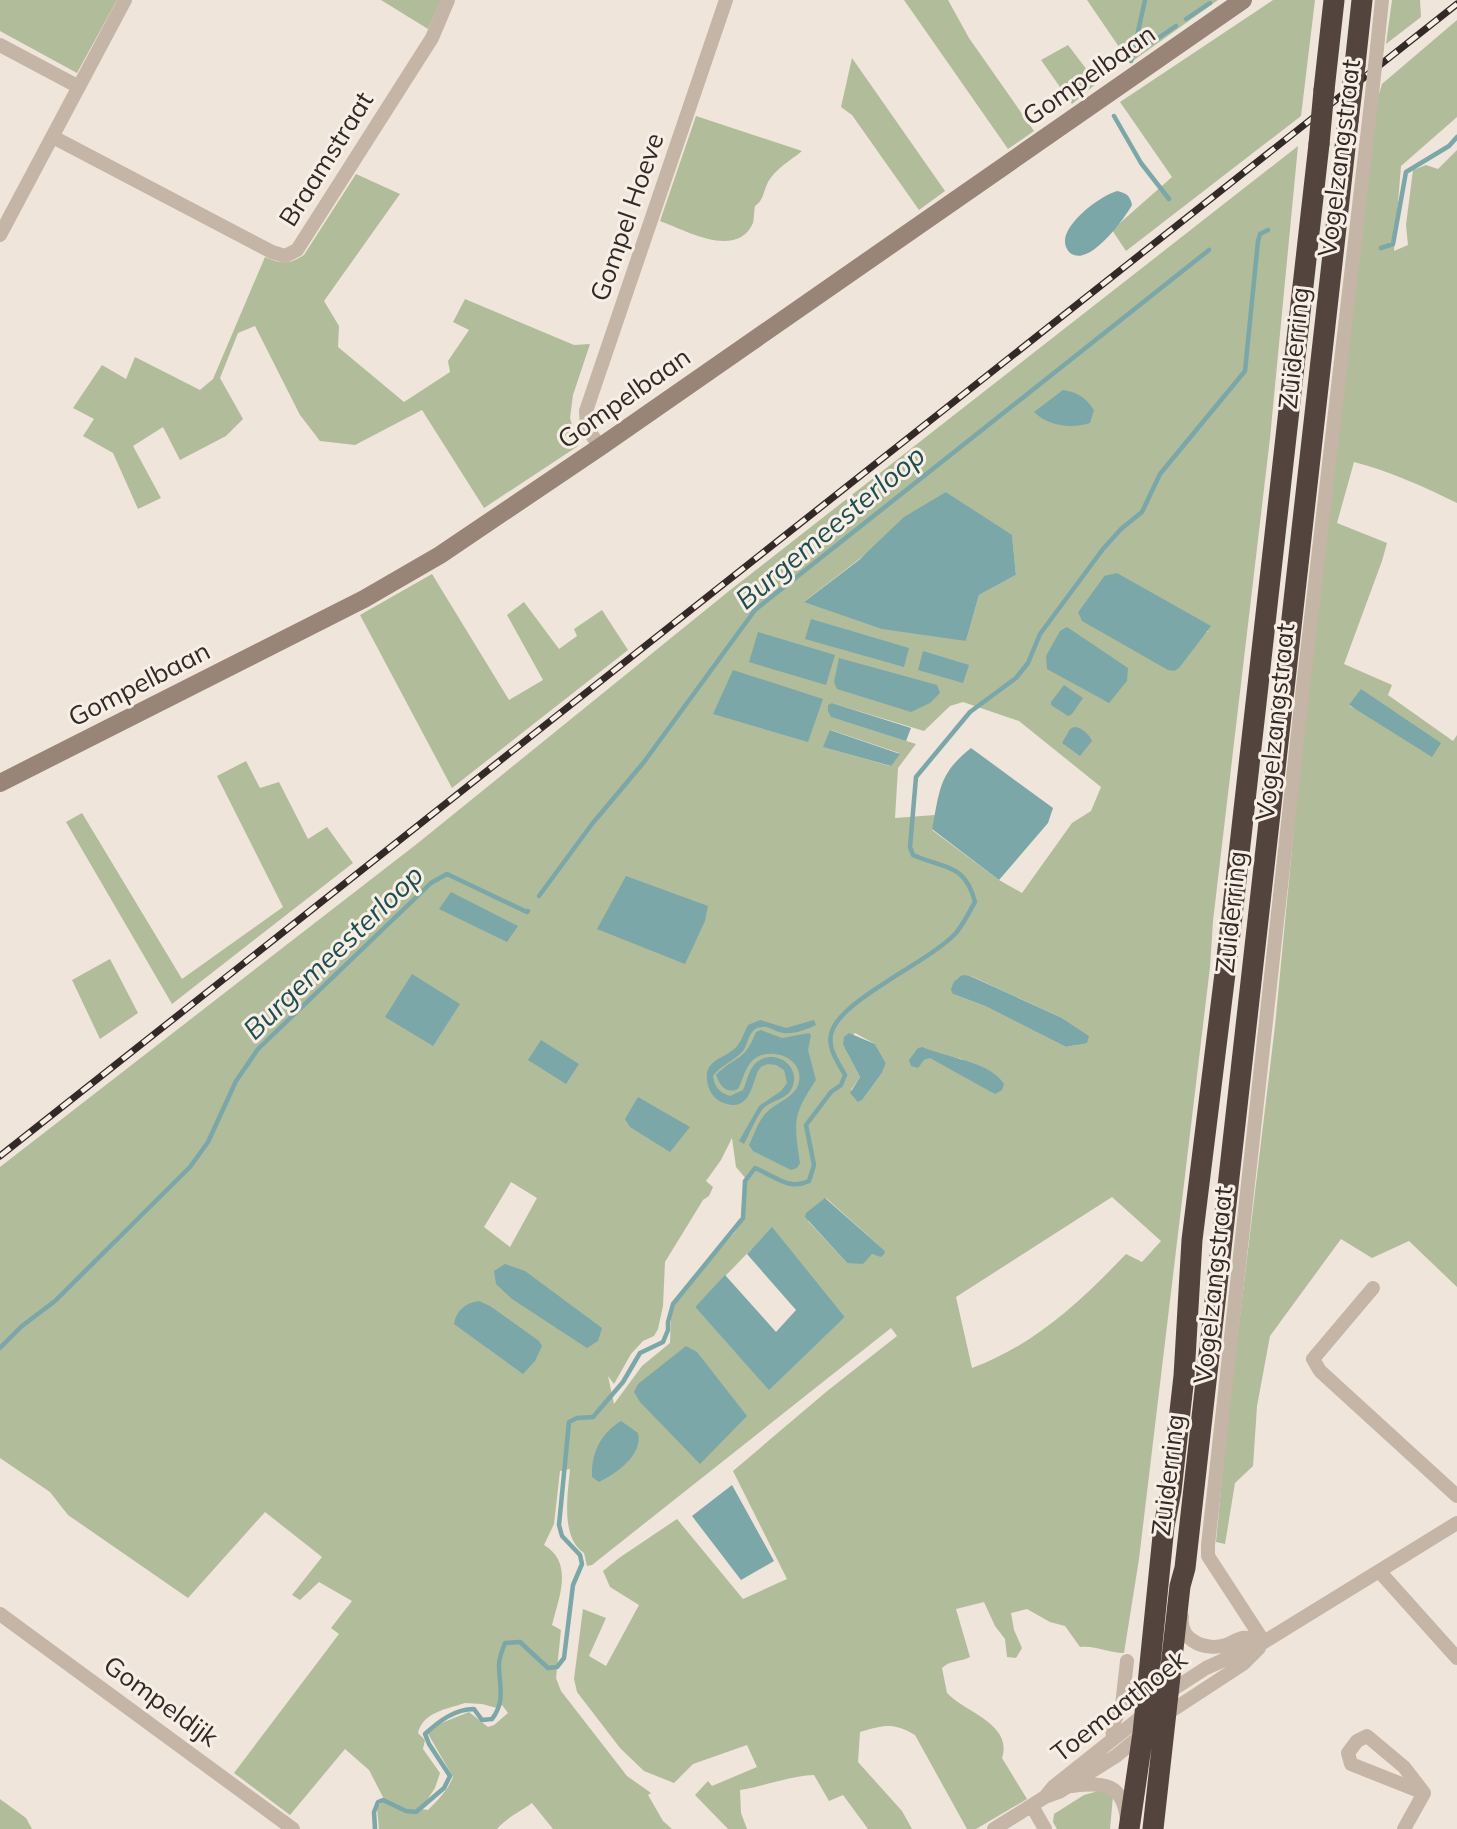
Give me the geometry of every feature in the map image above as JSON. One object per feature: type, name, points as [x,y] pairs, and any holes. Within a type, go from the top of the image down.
[{"type":"highway","name":"Zuiderring","points":[[1153,1829],[1151,1720],[1164,1526],[1171,1491],[1184,1376],[1192,1240],[1231,925],[1334,0]]},
{"type":"highway","name":"Zuiderring","points":[[1129,1829],[1151,1720],[1168,1693],[1180,1586],[1185,1568],[1362,0]]},
{"type":"street","points":[[0,235],[125,0]]},
{"type":"street","name":"Braamstraat","points":[[52,137],[272,252],[285,256],[297,250],[365,145],[432,38],[448,0]]},
{"type":"street","name":"Gompel Hoeve","points":[[600,447],[587,428],[586,411],[726,0]]},
{"type":"street","name":"Gompelbaan","points":[[0,783],[364,599],[440,555],[600,447],[1243,0]]},
{"type":"street","name":"Vogelzangstraat","points":[[1265,1642],[1208,1556],[1208,1545],[1301,700],[1382,0]]},
{"type":"street","points":[[0,45],[79,87]]},
{"type":"street","points":[[1373,1288],[1313,1359],[1320,1371],[1457,1496]]},
{"type":"street","name":"Toemaathoek","points":[[1168,1693],[1206,1668],[1265,1642],[1457,1523]]},
{"type":"street","points":[[1185,1568],[1181,1623],[1187,1637],[1211,1647],[1226,1646],[1244,1637],[1265,1642]]},
{"type":"street","points":[[1379,1571],[1457,1658]]},
{"type":"street","name":"Gompeldijk","points":[[0,1614],[293,1829]]},
{"type":"street","name":"Toemaathoek","points":[[1045,1797],[1053,1787],[1113,1739],[1151,1720],[1243,1664],[1265,1642]]},
{"type":"street","points":[[1113,1739],[1112,1726],[1122,1705],[1127,1661]]},
{"type":"street","name":"Toemaathoek","points":[[994,1829],[1116,1756],[1151,1720]]},
{"type":"street","points":[[1367,1736],[1404,1767],[1424,1793],[1351,1764],[1348,1753],[1357,1741],[1367,1736]]},
{"type":"street","name":"Toemaathoek","points":[[1068,1787],[1102,1784],[1118,1792],[1126,1810],[1129,1829]]},
{"type":"street","points":[[1404,1829],[1424,1793]]},
{"type":"street","points":[[1032,1805],[1045,1829]]},
{"type":"green space","points":[[0,0],[117,0],[77,73],[0,31]]},
{"type":"green space","points":[[381,0],[441,0],[428,29]]},
{"type":"green space","points":[[904,0],[948,0],[969,38],[1034,131],[1008,149]]},
{"type":"green space","points":[[1087,0],[1218,0],[1130,63]]},
{"type":"green space","points":[[1273,0],[1315,0],[1301,116],[1126,251],[1112,230],[1172,177],[1120,102]]},
{"type":"green space","points":[[1392,0],[1420,0],[1421,17],[1386,44]]},
{"type":"green space","points":[[1457,20],[1457,117],[1401,166],[1394,251],[1408,245],[1406,225],[1413,170],[1426,165],[1438,169],[1457,150],[1457,503],[1394,475],[1354,462],[1337,523],[1387,543],[1344,664],[1392,685],[1388,695],[1453,741],[1457,735],[1457,1287],[1409,1241],[1372,1258],[1341,1239],[1270,1336],[1257,1406],[1253,1466],[1235,1483],[1225,1544],[1216,1542],[1228,1416],[1275,1026],[1301,755],[1378,97],[1382,84]],"holes":[[[1361,690],[1440,743],[1349,706]]]},
{"type":"green space","points":[[1068,45],[1097,83],[1072,104],[1041,60]]},
{"type":"green space","points":[[852,58],[945,191],[919,210],[852,115],[841,107]]},
{"type":"green space","points":[[696,116],[802,151],[771,177],[762,198],[755,206],[753,223],[745,234],[735,240],[710,239],[660,221]]},
{"type":"green space","points":[[1298,146],[1270,438],[1213,921],[1210,967],[1139,1559],[1124,1653],[1080,1647],[1065,1626],[1050,1622],[1027,1609],[1011,1613],[1014,1630],[1022,1648],[1016,1658],[1007,1657],[1005,1639],[995,1626],[984,1602],[956,1609],[970,1657],[942,1668],[947,1693],[986,1720],[1001,1736],[1004,1746],[1002,1758],[1027,1799],[976,1829],[967,1829],[915,1735],[888,1726],[860,1732],[858,1762],[902,1811],[912,1829],[868,1829],[843,1795],[829,1801],[814,1775],[740,1790],[741,1813],[747,1829],[728,1829],[695,1795],[708,1781],[712,1786],[757,1767],[747,1745],[693,1764],[674,1783],[644,1771],[620,1748],[577,1692],[574,1679],[583,1609],[606,1618],[589,1656],[606,1666],[639,1605],[610,1587],[603,1571],[677,1519],[743,1599],[787,1579],[733,1471],[897,1336],[891,1328],[592,1565],[587,1566],[584,1553],[571,1537],[567,1514],[570,1469],[560,1471],[554,1524],[544,1545],[553,1552],[562,1571],[552,1625],[561,1630],[556,1678],[561,1691],[627,1776],[651,1793],[648,1795],[663,1821],[672,1829],[553,1829],[532,1803],[497,1829],[379,1829],[377,1808],[384,1799],[369,1770],[345,1749],[290,1815],[234,1773],[339,1634],[331,1628],[352,1601],[319,1582],[300,1600],[292,1595],[322,1557],[265,1512],[188,1598],[68,1515],[50,1492],[0,1458],[0,1167],[418,843],[729,591]],"holes":[[[946,492],[1012,536],[1016,575],[979,595],[966,641],[805,601]],[[1104,576],[1209,632],[1078,612]],[[963,702],[1019,721],[1101,787],[1091,811],[1072,823],[1022,893],[999,880],[932,830],[935,815],[895,818],[898,768],[916,744],[832,717],[832,703],[924,731],[950,706]],[[831,730],[899,753],[890,766],[824,747]],[[971,976],[1060,1017],[1077,1045],[1066,1047],[985,1006],[953,994],[956,979]],[[855,1033],[875,1044],[886,1063],[863,1099],[851,1090],[860,1077],[843,1045]],[[923,1047],[938,1054],[962,1059],[995,1094],[930,1057],[924,1060]],[[732,1138],[736,1167],[747,1180],[741,1220],[735,1232],[675,1301],[671,1314],[670,1343],[642,1366],[614,1404],[608,1376],[614,1384],[631,1354],[643,1341],[654,1336],[658,1329],[663,1306],[665,1262],[713,1187],[706,1181]],[[511,1182],[537,1198],[510,1247],[484,1227]],[[1112,1197],[1161,1241],[1142,1262],[1126,1254],[1092,1289],[1056,1320],[1017,1347],[972,1368],[956,1297]],[[826,1198],[884,1250],[878,1255],[872,1254],[847,1263],[808,1221]],[[772,1228],[845,1317],[769,1389],[695,1307]],[[465,1703],[497,1708],[502,1705],[508,1713],[488,1727],[469,1712],[429,1728],[427,1732],[453,1777],[446,1791],[428,1810],[421,1809],[435,1788],[440,1773],[423,1749],[425,1740],[418,1733],[425,1720],[437,1712]]]},
{"type":"green space","points":[[356,174],[400,194],[324,301],[339,326],[338,347],[404,402],[450,372],[448,361],[469,330],[453,322],[465,299],[574,345],[590,344],[573,395],[570,418],[578,446],[484,508],[422,410],[355,445],[320,441],[300,415],[255,326],[238,333],[220,378],[243,419],[226,436],[180,460],[163,427],[133,446],[161,498],[138,509],[113,453],[83,436],[94,419],[73,408],[102,365],[126,379],[135,357],[200,390],[213,379],[265,257],[285,262],[294,261],[304,255]]},
{"type":"green space","points":[[432,574],[509,700],[543,680],[507,615],[524,602],[559,649],[577,636],[574,629],[602,610],[628,650],[452,788],[360,615]]},
{"type":"green space","points":[[246,761],[260,788],[279,782],[308,839],[327,827],[353,863],[172,1004],[66,822],[82,813],[182,979],[283,907],[217,776]]},
{"type":"green space","points":[[110,959],[138,1013],[100,1039],[72,980]]},
{"type":"green space","points":[[1102,1790],[1113,1796],[1110,1829],[1057,1829],[1053,1822],[1054,1814],[1084,1795]]},
{"type":"green space","points":[[0,1799],[26,1818],[32,1829],[0,1829]]},
{"type":"water","points":[[1117,191],[1127,195],[1132,205],[1122,220],[1099,246],[1090,252],[1082,255],[1070,253],[1065,242],[1070,227],[1093,204]]},
{"type":"water","points":[[1063,390],[1081,396],[1091,406],[1094,410],[1090,423],[1060,425],[1034,412]]},
{"type":"water","points":[[946,492],[1012,535],[1016,575],[979,595],[966,641],[882,629],[804,602],[859,560],[904,517]]},
{"type":"water","points":[[1117,573],[1211,626],[1179,668],[1168,670],[1082,621],[1078,612],[1104,576]]},
{"type":"water","points":[[811,619],[909,648],[904,667],[805,639]]},
{"type":"water","points":[[1067,627],[1128,668],[1127,681],[1109,703],[1047,669],[1046,656],[1060,631]]},
{"type":"water","points":[[758,632],[835,655],[826,685],[749,662]]},
{"type":"water","points":[[923,651],[969,665],[963,683],[918,670]]},
{"type":"water","points":[[839,658],[937,685],[940,693],[930,703],[911,712],[837,689],[834,682]]},
{"type":"water","points":[[733,670],[823,699],[808,742],[713,714]]},
{"type":"water","points":[[1064,685],[1083,698],[1068,716],[1051,705]]},
{"type":"water","points":[[1361,689],[1441,743],[1432,757],[1349,705]]},
{"type":"water","points":[[832,703],[911,728],[906,741],[831,717],[828,705]]},
{"type":"water","points":[[1074,727],[1085,732],[1092,741],[1080,756],[1062,743]]},
{"type":"water","points":[[830,730],[900,754],[891,766],[823,747]]},
{"type":"water","points":[[971,748],[1053,808],[1048,823],[999,880],[932,829],[946,775]]},
{"type":"water","points":[[626,876],[708,906],[705,921],[685,964],[597,929]]},
{"type":"water","points":[[451,892],[518,926],[507,942],[439,909]]},
{"type":"water","points":[[412,974],[460,1004],[433,1046],[385,1017]]},
{"type":"water","points":[[963,975],[1060,1017],[1089,1036],[1087,1043],[1066,1047],[985,1006],[953,994],[951,990],[956,979]]},
{"type":"water","points":[[760,1020],[786,1028],[814,1020],[816,1025],[788,1033],[767,1027],[758,1028],[752,1032],[743,1051],[713,1076],[718,1089],[730,1096],[743,1090],[752,1068],[764,1058],[779,1058],[790,1066],[794,1080],[790,1092],[762,1110],[744,1144],[739,1141],[759,1106],[781,1091],[787,1083],[784,1070],[776,1065],[762,1066],[750,1094],[739,1104],[732,1105],[716,1099],[709,1088],[707,1076],[711,1064],[738,1045],[748,1025]]},
{"type":"water","points":[[761,1030],[782,1038],[809,1033],[811,1035],[808,1050],[816,1080],[799,1111],[796,1128],[800,1163],[797,1168],[791,1170],[753,1151],[749,1145],[764,1115],[797,1087],[799,1073],[796,1066],[784,1056],[760,1056],[750,1063],[738,1089],[734,1090],[724,1088],[716,1075],[743,1054],[756,1032]]},
{"type":"water","points":[[849,1033],[875,1044],[886,1063],[882,1073],[858,1102],[850,1093],[860,1077],[843,1045],[844,1037]]},
{"type":"water","points":[[541,1040],[579,1064],[566,1084],[528,1060]]},
{"type":"water","points":[[923,1047],[989,1070],[1004,1084],[1002,1090],[995,1094],[930,1058],[924,1060],[918,1068],[911,1066],[909,1060],[918,1048]]},
{"type":"water","points":[[638,1097],[690,1127],[670,1152],[630,1127],[625,1119]]},
{"type":"water","points":[[825,1198],[885,1253],[881,1257],[872,1254],[863,1264],[847,1263],[805,1217],[806,1213]]},
{"type":"water","points":[[772,1227],[845,1317],[769,1390],[695,1307],[725,1275],[776,1332],[796,1310],[747,1254]]},
{"type":"water","points":[[505,1264],[525,1271],[602,1328],[598,1341],[587,1348],[512,1299],[496,1284],[494,1271]]},
{"type":"water","points":[[479,1301],[539,1341],[542,1346],[535,1361],[523,1374],[454,1324],[462,1308]]},
{"type":"water","points":[[686,1346],[697,1352],[747,1416],[700,1464],[640,1402],[634,1392],[638,1384]]},
{"type":"water","points":[[621,1421],[638,1433],[637,1449],[621,1468],[599,1482],[592,1477],[595,1452],[608,1431]]},
{"type":"water","points":[[732,1485],[774,1561],[741,1580],[692,1516]]},
{"type":"waterway","points":[[1133,54],[1145,0]]},
{"type":"waterway","name":"Burgemeesterloop","points":[[1186,19],[1210,3]]},
{"type":"waterway","name":"Burgemeesterloop","points":[[1131,61],[1133,55],[1176,26]]},
{"type":"waterway","name":"Burgemeesterloop","points":[[1114,116],[1141,163],[1169,199]]},
{"type":"waterway","points":[[1381,248],[1393,244],[1406,172],[1449,146],[1457,137]]},
{"type":"waterway","points":[[375,1829],[374,1812],[378,1802],[383,1800],[406,1811],[416,1812],[444,1788],[450,1776],[425,1734],[460,1711],[474,1709],[482,1720],[492,1719],[499,1706],[499,1662],[505,1643],[520,1642],[548,1668],[557,1667],[564,1658],[573,1585],[582,1564],[580,1555],[562,1536],[559,1525],[569,1422],[577,1418],[593,1417],[623,1382],[640,1353],[663,1342],[673,1304],[743,1218],[745,1181],[755,1168],[788,1183],[802,1184],[809,1181],[814,1165],[806,1125],[831,1092],[841,1085],[845,1075],[836,1060],[831,1043],[832,1031],[839,1019],[868,994],[942,945],[955,934],[966,918],[975,902],[965,880],[952,869],[913,855],[910,847],[916,777],[970,712],[1016,678],[1028,663],[1040,634],[1103,549],[1121,529],[1142,512],[1160,474],[1245,371],[1258,241],[1260,234],[1268,230]]},
{"type":"waterway","name":"Burgemeesterloop","points":[[539,896],[592,824],[644,762],[755,610],[1209,250]]},
{"type":"waterway","name":"Burgemeesterloop","points":[[0,1348],[22,1326],[55,1301],[190,1167],[208,1142],[236,1081],[258,1049],[431,883],[447,874],[528,911]]},
{"type":"railway","points":[[0,1156],[1457,4]]}]
